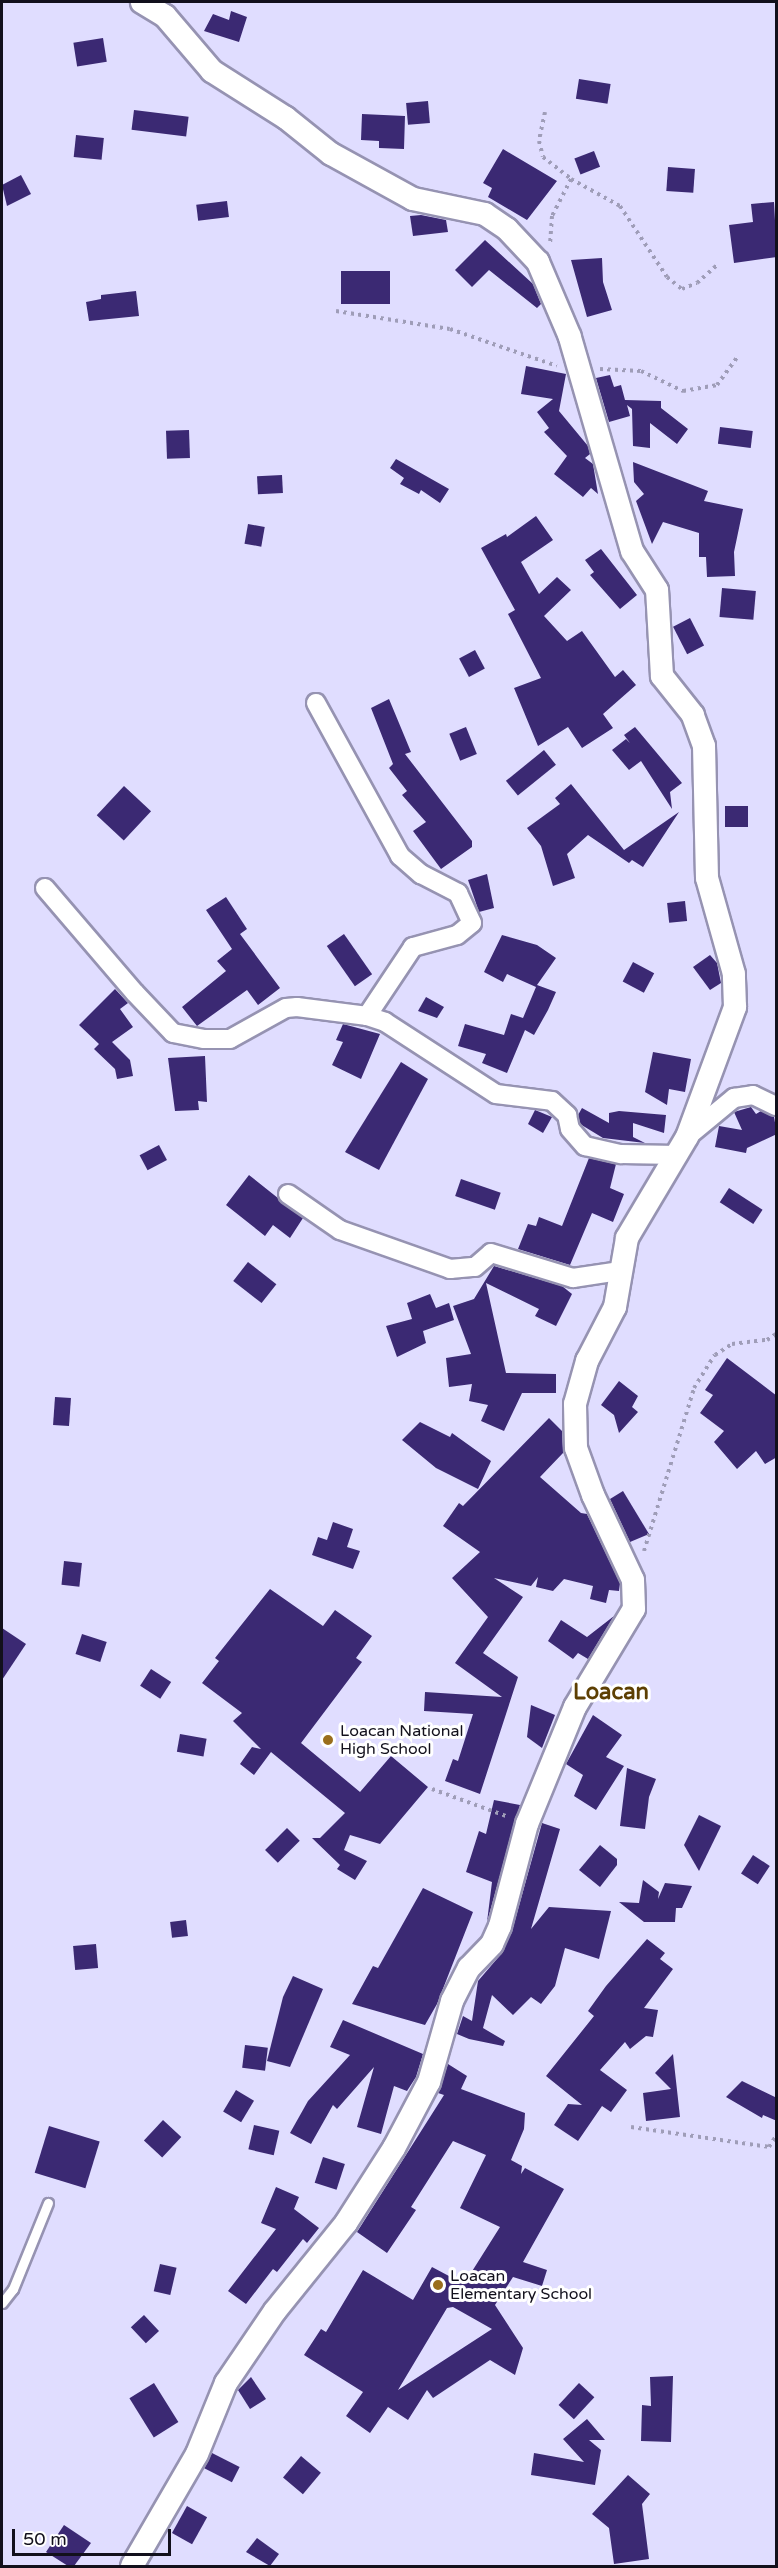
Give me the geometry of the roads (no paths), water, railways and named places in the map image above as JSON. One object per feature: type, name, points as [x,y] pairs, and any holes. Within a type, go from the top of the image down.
[{"type":"street","points":[[132,2566],[197,2454],[226,2383],[275,2311],[346,2223],[429,2082],[452,2001],[469,1968],[492,1944],[500,1926],[526,1824],[575,1707],[634,1609],[633,1580],[593,1495],[574,1434],[579,1381],[615,1306],[627,1238],[682,1146],[735,1007],[734,974],[707,878],[704,746],[693,715],[662,676],[657,590],[632,551],[558,304],[538,262],[507,229],[485,214],[413,199],[331,154],[285,118],[217,75],[165,16],[142,2]]},
{"type":"street","points":[[316,703],[400,855],[421,874],[458,893],[472,922],[457,935],[413,947],[367,1016]]},
{"type":"street","points":[[45,888],[173,1033],[204,1039],[230,1039],[285,1008],[297,1007],[367,1016],[385,1022],[496,1094],[552,1101],[567,1115],[570,1129],[585,1146],[621,1154],[682,1146],[734,1098],[753,1095],[777,1106]]},
{"type":"street","points":[[288,1194],[340,1230],[450,1269],[476,1267],[491,1253],[573,1278],[620,1272]]},
{"type":"lane","points":[[2,2303],[13,2289],[48,2203]]},
{"type":"place","name":"Loacan National High School","points":[[328,1740]]},
{"type":"place","name":"Loacan Elementary School","points":[[438,2285]]},
{"type":"district","name":"Loacan","points":[[611,1693]]}]
